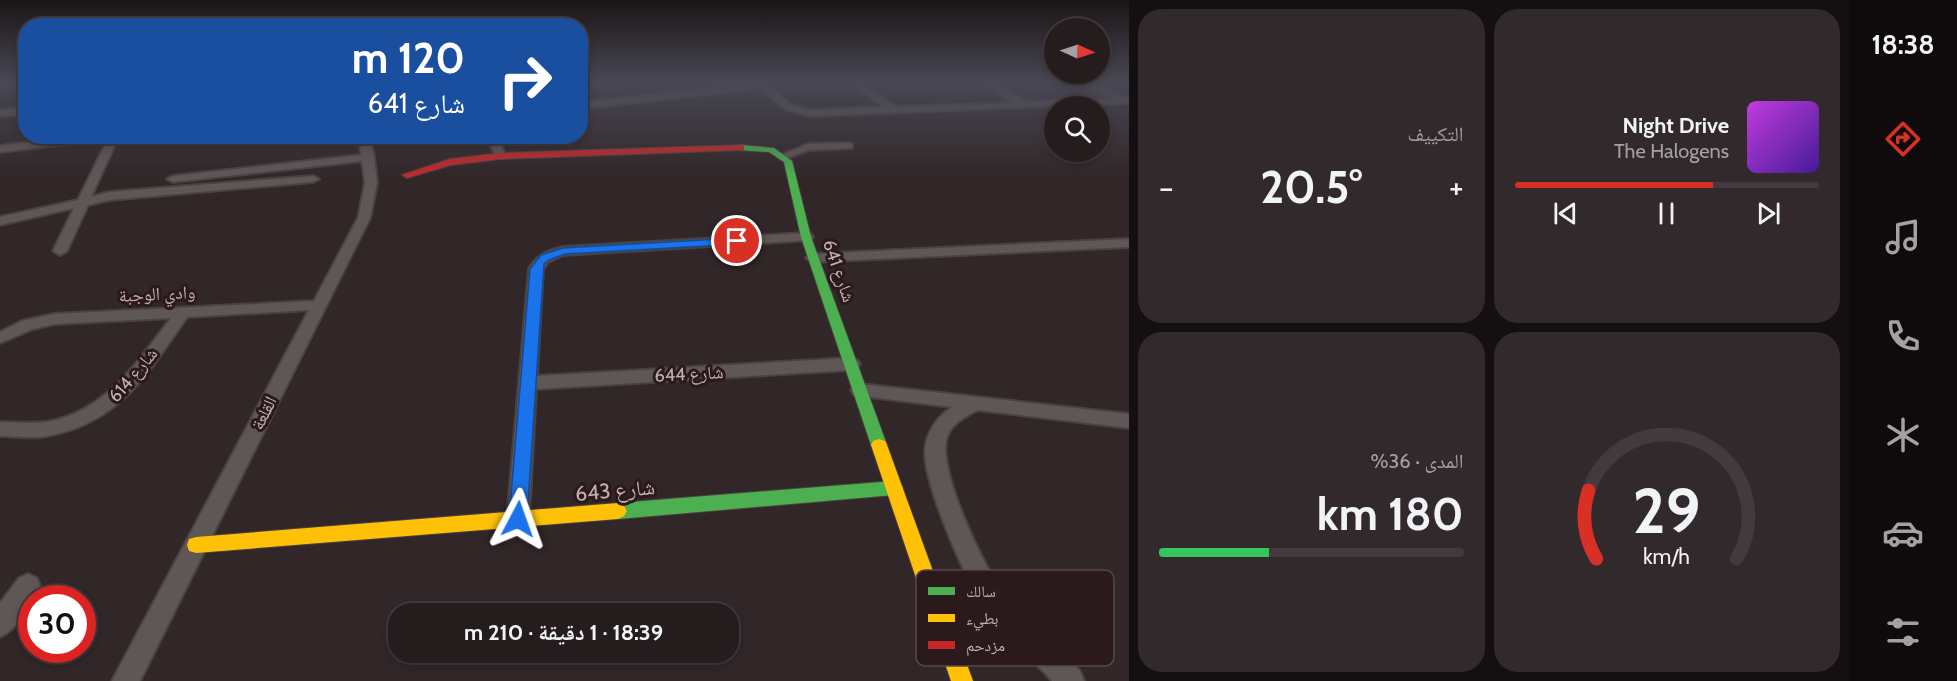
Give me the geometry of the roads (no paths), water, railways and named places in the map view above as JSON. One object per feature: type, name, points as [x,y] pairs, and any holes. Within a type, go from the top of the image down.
[{"type":"street","points":[[0,149],[41,144]]},
{"type":"street","points":[[60,251],[110,144]]},
{"type":"street","name":"القلعة","points":[[126,681],[364,218],[371,183],[366,144]]},
{"type":"street","points":[[495,144],[501,156]]},
{"type":"street","points":[[784,156],[808,147],[848,146]]},
{"type":"street","points":[[407,175],[450,162],[501,156],[750,148],[769,150],[784,156],[788,161],[806,237]]},
{"type":"street","points":[[158,181],[369,157]]},
{"type":"street","points":[[0,221],[122,194],[313,179]]},
{"type":"street","name":"شارع 641","points":[[518,519],[536,269],[545,258],[563,251],[806,237],[923,570]]},
{"type":"street","points":[[813,258],[1129,243]]},
{"type":"street","name":"وادي الوجبة","points":[[0,338],[28,325],[54,319],[320,305]]},
{"type":"street","name":"شارع 614","points":[[0,429],[58,427],[100,411],[128,387],[182,313]]},
{"type":"street","name":"شارع 644","points":[[527,383],[851,364]]},
{"type":"street","points":[[860,390],[1129,421]]},
{"type":"street","points":[[974,404],[945,422],[937,436],[935,454],[939,474],[977,570]]},
{"type":"street","name":"شارع 643","points":[[196,545],[894,489]]},
{"type":"street","points":[[0,624],[18,600]]},
{"type":"street","name":"شارع 641","points":[[957,666],[962,681]]},
{"type":"street","points":[[1056,666],[1070,681]]}]
